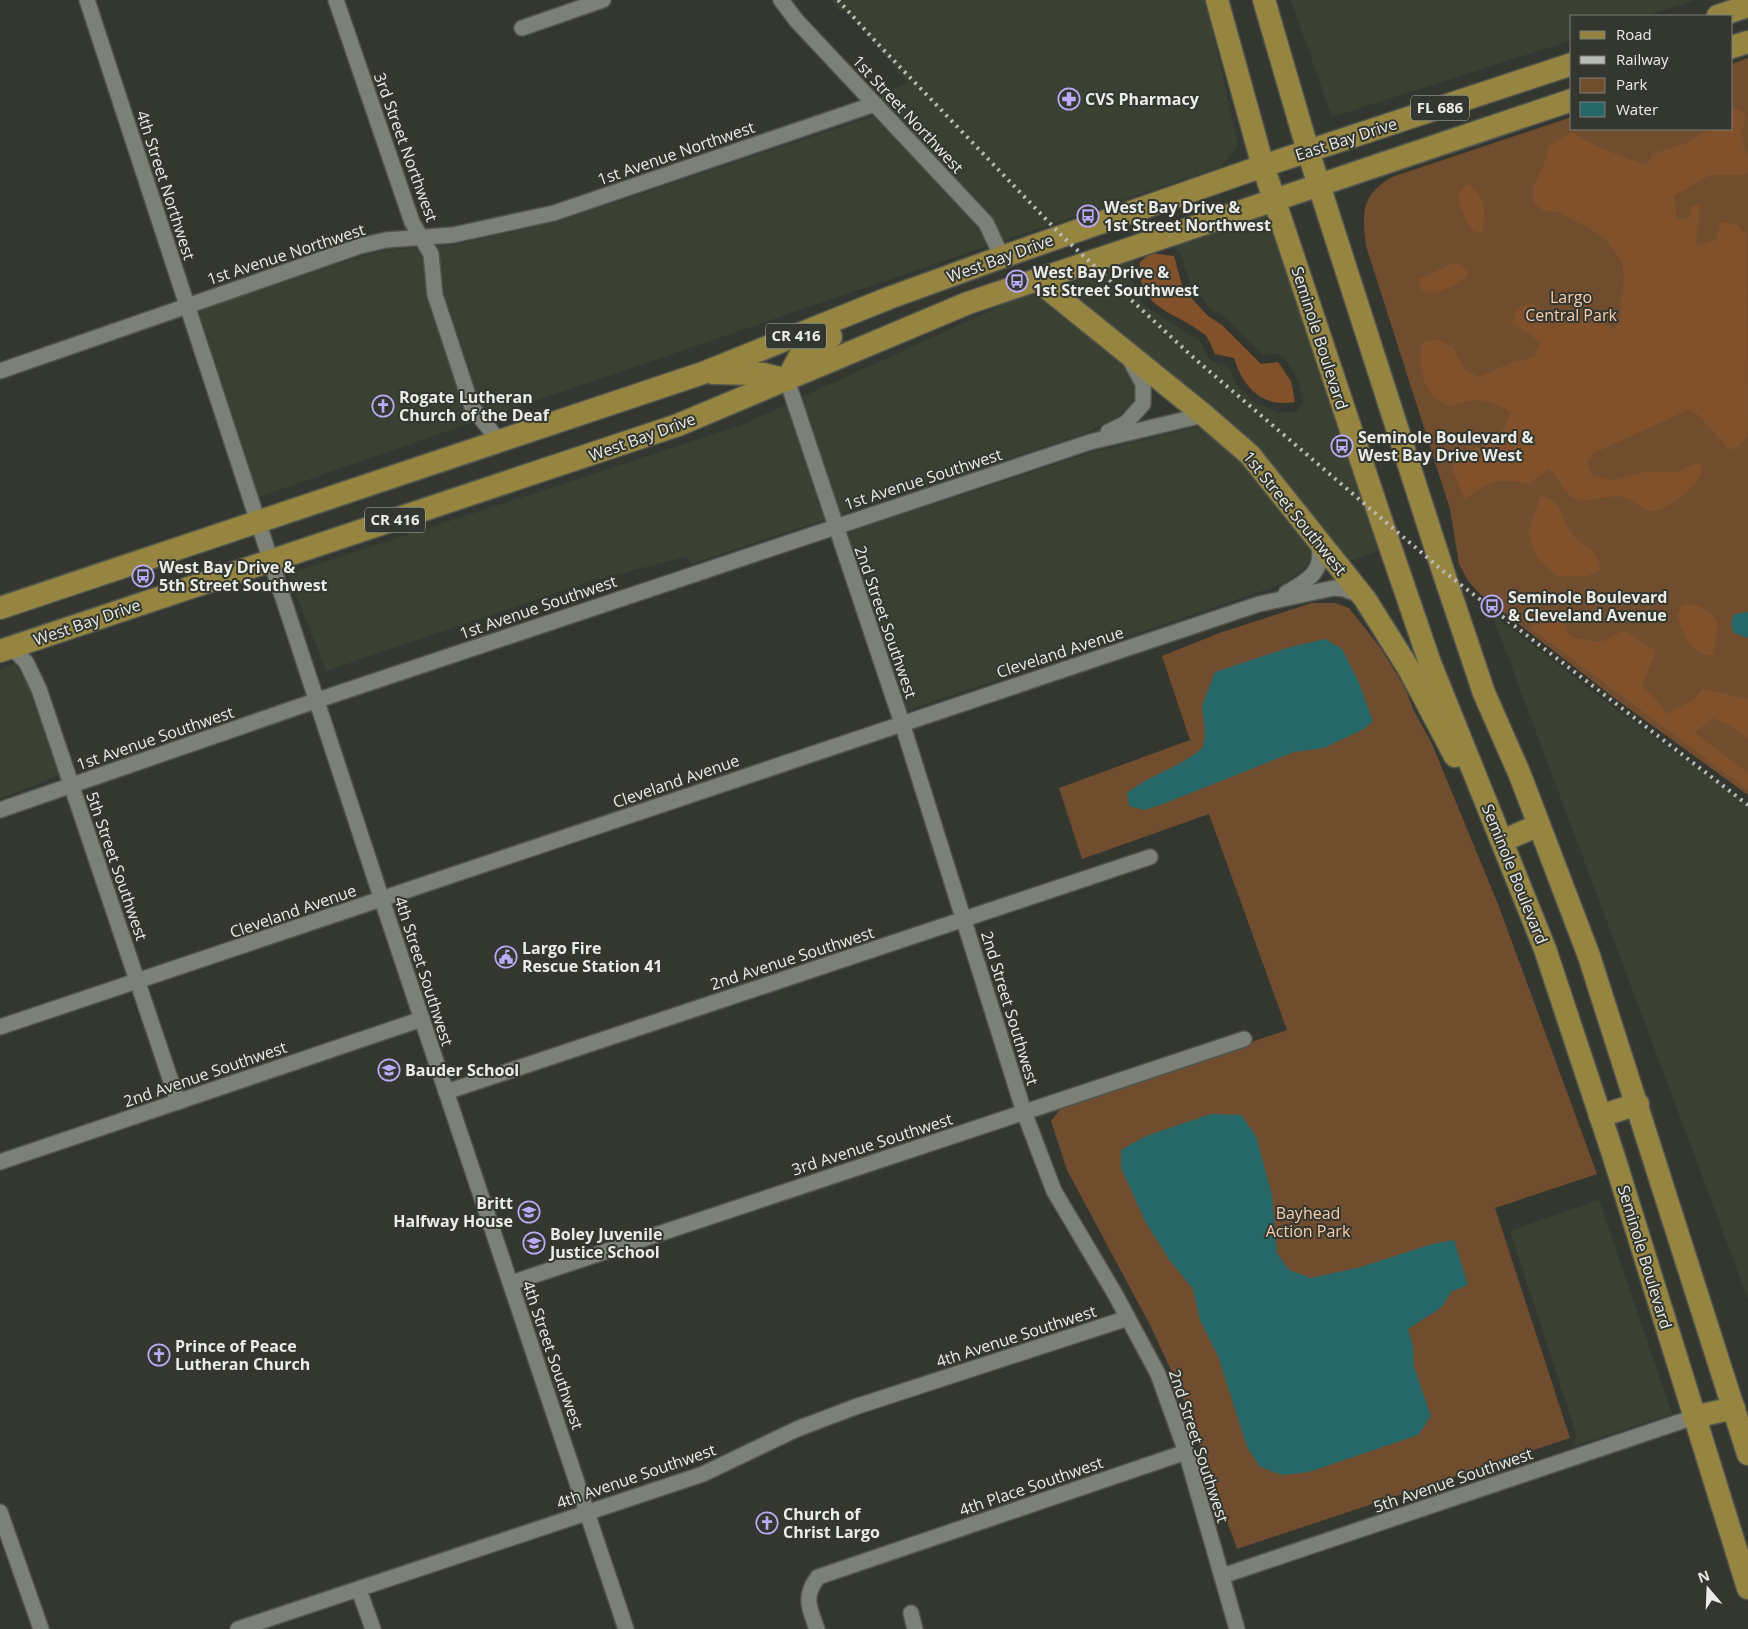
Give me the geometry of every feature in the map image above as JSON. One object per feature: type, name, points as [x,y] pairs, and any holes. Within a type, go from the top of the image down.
[{"type":"main road","name":"Seminole Boulevard","points":[[1217,0],[1263,166],[1430,663],[1544,949],[1600,1116],[1748,1588]]},
{"type":"main road","points":[[1264,0],[1308,151],[1481,684],[1539,825],[1589,956],[1638,1104],[1748,1454]]},
{"type":"main road","points":[[1721,15],[1748,6]]},
{"type":"main road","points":[[1733,47],[1748,42]]},
{"type":"main road","name":"East Bay Drive","points":[[1263,166],[1570,65]]},
{"type":"main road","name":"East Bay Drive","points":[[1274,199],[1570,101]]},
{"type":"main road","name":"West Bay Drive","points":[[0,608],[703,373],[889,298],[1263,166]]},
{"type":"main road","name":"West Bay Drive","points":[[5,649],[678,425],[885,336],[968,303],[1274,199]]},
{"type":"main road","points":[[885,336],[908,314],[986,283],[1000,267],[1002,257]]},
{"type":"main road","name":"1st Street Southwest","points":[[1037,280],[1204,415],[1250,455],[1365,599],[1409,669],[1452,754],[1474,773]]},
{"type":"main road","points":[[703,373],[763,374],[786,380],[803,350],[866,321],[889,298]]},
{"type":"main road","points":[[1502,841],[1539,825]]},
{"type":"main road","points":[[1600,1116],[1638,1104]]},
{"type":"main road","points":[[1694,1417],[1734,1408]]},
{"type":"street","name":"4th Street Northwest","points":[[87,0],[259,523]]},
{"type":"street","name":"3rd Street Northwest","points":[[336,0],[412,222],[431,254],[436,295],[472,407],[499,441]]},
{"type":"street","points":[[522,28],[604,0]]},
{"type":"street","name":"1st Street Northwest","points":[[781,0],[796,20],[986,223],[1002,257]]},
{"type":"street","name":"1st Avenue Northwest","points":[[0,371],[360,246],[386,240],[453,235],[554,213],[875,104]]},
{"type":"street","name":"1st Avenue Southwest","points":[[1090,442],[1126,423],[1142,404],[1143,384],[1125,352]]},
{"type":"street","name":"2nd Street Southwest","points":[[786,380],[902,723],[1024,1112],[1054,1191],[1128,1318],[1158,1374],[1186,1452],[1237,1629]]},
{"type":"street","name":"1st Avenue Southwest","points":[[0,810],[318,700],[1090,442],[1204,415]]},
{"type":"street","name":"4th Street Southwest","points":[[259,523],[382,900],[626,1629]]},
{"type":"street","points":[[1274,600],[1300,585],[1318,568],[1321,559],[1317,540]]},
{"type":"street","name":"Cleveland Avenue","points":[[0,1027],[382,900],[902,723],[1274,600],[1334,588],[1355,592],[1365,599]]},
{"type":"street","name":"5th Street Southwest","points":[[5,649],[26,662],[39,688],[178,1102]]},
{"type":"street","name":"2nd Avenue Southwest","points":[[446,1092],[1150,857]]},
{"type":"street","name":"2nd Avenue Southwest","points":[[0,1162],[422,1019]]},
{"type":"street","name":"3rd Avenue Southwest","points":[[511,1283],[1244,1039]]},
{"type":"street","name":"4th Avenue Southwest","points":[[238,1629],[703,1474],[797,1429],[859,1405],[1128,1318]]},
{"type":"street","name":"5th Avenue Southwest","points":[[1222,1576],[1694,1417]]},
{"type":"street","name":"4th Place Southwest","points":[[817,1629],[808,1602],[809,1588],[818,1577],[1186,1452]]},
{"type":"street","points":[[0,1512],[41,1629]]},
{"type":"street","points":[[359,1590],[373,1629]]},
{"type":"street","points":[[911,1613],[915,1629]]},
{"type":"shaded area","points":[[831,0],[1206,0],[1238,145],[1221,167],[1004,240],[992,216],[882,99],[880,93],[908,83],[845,10],[840,11]]},
{"type":"shaded area","points":[[1291,0],[1695,0],[1647,15],[1570,15],[1570,41],[1332,117]]},
{"type":"shaded area","points":[[1733,107],[1744,113],[1746,119],[1742,132],[1743,146],[1748,154],[1748,171],[1744,175],[1710,175],[1674,196],[1677,220],[1688,218],[1691,207],[1700,205],[1696,246],[1717,239],[1719,222],[1736,224],[1747,235],[1748,433],[1740,446],[1730,450],[1697,414],[1688,410],[1594,453],[1587,463],[1593,476],[1612,480],[1644,472],[1676,472],[1698,463],[1703,467],[1701,474],[1690,489],[1674,502],[1658,510],[1647,510],[1630,500],[1617,496],[1586,500],[1574,498],[1567,493],[1549,469],[1530,484],[1509,481],[1495,482],[1482,487],[1465,499],[1453,472],[1455,452],[1497,442],[1511,413],[1495,404],[1474,400],[1449,406],[1432,395],[1421,369],[1420,355],[1424,342],[1436,339],[1453,347],[1465,370],[1479,377],[1510,363],[1534,357],[1541,342],[1512,323],[1517,308],[1532,303],[1554,320],[1571,316],[1586,323],[1604,323],[1614,330],[1621,317],[1620,304],[1624,281],[1622,263],[1604,237],[1558,212],[1544,211],[1534,204],[1533,188],[1543,166],[1549,146],[1572,132],[1602,149],[1648,164],[1652,154],[1686,143],[1708,130],[1733,130]]},
{"type":"shaded area","points":[[873,116],[979,229],[987,246],[491,416],[480,402],[444,293],[440,254],[437,246],[455,245],[557,222]]},
{"type":"shaded area","points":[[1469,184],[1479,194],[1484,206],[1481,233],[1472,230],[1460,205],[1460,192],[1463,187]]},
{"type":"shaded area","points":[[1270,213],[1379,551],[1347,562],[1212,410],[1210,404],[1205,405],[1132,345],[1128,338],[1126,340],[1057,283],[1135,257],[1132,280],[1142,304],[1200,341],[1208,358],[1214,362],[1228,365],[1235,382],[1255,403],[1280,413],[1297,411],[1303,401],[1298,380],[1284,357],[1276,353],[1263,355],[1227,319],[1212,310],[1190,284],[1181,254],[1175,248],[1167,246]]},
{"type":"shaded area","points":[[417,248],[423,257],[427,298],[464,409],[473,422],[259,497],[199,311],[212,305],[362,256],[388,250]]},
{"type":"shaded area","points":[[1151,253],[1174,256],[1183,289],[1208,316],[1222,325],[1261,364],[1278,362],[1291,381],[1295,402],[1273,402],[1256,393],[1243,378],[1234,358],[1215,354],[1204,334],[1170,314],[1151,299],[1144,290],[1140,278],[1140,262]]},
{"type":"shaded area","points":[[1456,262],[1467,270],[1468,275],[1458,283],[1440,291],[1428,292],[1421,290],[1419,279]]},
{"type":"shaded area","points":[[1036,290],[1119,358],[1134,385],[1134,399],[1120,415],[1086,433],[841,514],[802,397]]},
{"type":"shaded area","points":[[786,405],[824,520],[691,564],[688,556],[585,583],[326,671],[288,574],[742,425]]},
{"type":"shaded area","points":[[1202,426],[1244,462],[1309,544],[1311,557],[1305,568],[1283,584],[907,710],[847,533],[1093,452]]},
{"type":"shaded area","points":[[1541,495],[1555,503],[1572,534],[1594,553],[1599,563],[1600,571],[1587,576],[1557,576],[1538,559],[1529,538],[1530,526]]},
{"type":"shaded area","points":[[1688,604],[1706,610],[1719,625],[1714,655],[1700,653],[1694,649],[1685,636],[1677,614],[1681,606]]},
{"type":"shaded area","points":[[1492,614],[1609,704],[1748,805],[1748,1299]]},
{"type":"shaded area","points":[[1560,622],[1566,625],[1567,631],[1574,638],[1599,642],[1624,630],[1656,651],[1642,686],[1654,697],[1667,714],[1691,701],[1703,689],[1748,699],[1748,738],[1729,725],[1713,718],[1695,733],[1748,773],[1748,790],[1532,629],[1533,625]]},
{"type":"shaded area","points":[[15,664],[31,692],[59,775],[0,799],[0,669]]},
{"type":"shaded area","points":[[1599,1200],[1672,1414],[1533,1459],[1572,1446],[1577,1436],[1510,1231]]},
{"type":"green space","name":"Largo Central Park","points":[[1748,58],[1748,795],[1613,697],[1480,594],[1468,581],[1459,564],[1450,509],[1366,246],[1364,224],[1364,214],[1369,198],[1374,191],[1392,177],[1570,118],[1570,130],[1733,130],[1733,64]]},
{"type":"green space","name":"Bayhead Action Park","points":[[1312,603],[1335,603],[1349,608],[1379,646],[1405,687],[1413,709],[1432,744],[1498,904],[1597,1174],[1495,1208],[1570,1438],[1237,1549],[1178,1385],[1150,1325],[1067,1170],[1051,1121],[1063,1106],[1287,1030],[1209,814],[1082,859],[1059,788],[1190,740],[1162,656],[1222,632]]},
{"type":"water","points":[[1748,612],[1748,638],[1734,633],[1731,624],[1734,614]]},
{"type":"water","points":[[1325,639],[1342,649],[1359,683],[1373,721],[1364,729],[1324,748],[1294,752],[1163,804],[1144,810],[1129,806],[1127,793],[1136,786],[1185,760],[1203,747],[1205,733],[1202,706],[1215,672],[1287,648]]},
{"type":"water","points":[[1211,1114],[1241,1115],[1256,1136],[1272,1195],[1277,1253],[1289,1270],[1311,1278],[1361,1267],[1432,1244],[1454,1240],[1468,1285],[1451,1292],[1442,1307],[1408,1329],[1413,1346],[1414,1367],[1431,1416],[1418,1435],[1309,1472],[1282,1475],[1260,1467],[1247,1447],[1218,1356],[1200,1320],[1193,1289],[1170,1261],[1146,1223],[1121,1168],[1121,1150],[1146,1136]]},
{"type":"railway","points":[[838,0],[1062,236],[1195,359],[1443,571],[1748,805]]},
{"type":"place","name":"CVS Pharmacy","points":[[1069,99]]},
{"type":"place","name":"West Bay Drive & 1st Street Northwest","points":[[1088,216]]},
{"type":"place","name":"West Bay Drive & 1st Street Southwest","points":[[1017,281]]},
{"type":"place","name":"Rogate Lutheran Church of the Deaf","points":[[383,406]]},
{"type":"place","name":"Seminole Boulevard & West Bay Drive West","points":[[1342,446]]},
{"type":"place","name":"West Bay Drive & 5th Street Southwest","points":[[143,576]]},
{"type":"place","name":"Seminole Boulevard & Cleveland Avenue","points":[[1492,606]]},
{"type":"place","name":"Largo Fire Rescue Station 41","points":[[506,957]]},
{"type":"place","name":"Bauder School","points":[[389,1070]]},
{"type":"place","name":"Britt Halfway House","points":[[529,1212]]},
{"type":"place","name":"Boley Juvenile Justice School","points":[[534,1243]]},
{"type":"place","name":"Prince of Peace Lutheran Church","points":[[159,1355]]},
{"type":"place","name":"Church of Christ Largo","points":[[767,1523]]}]
